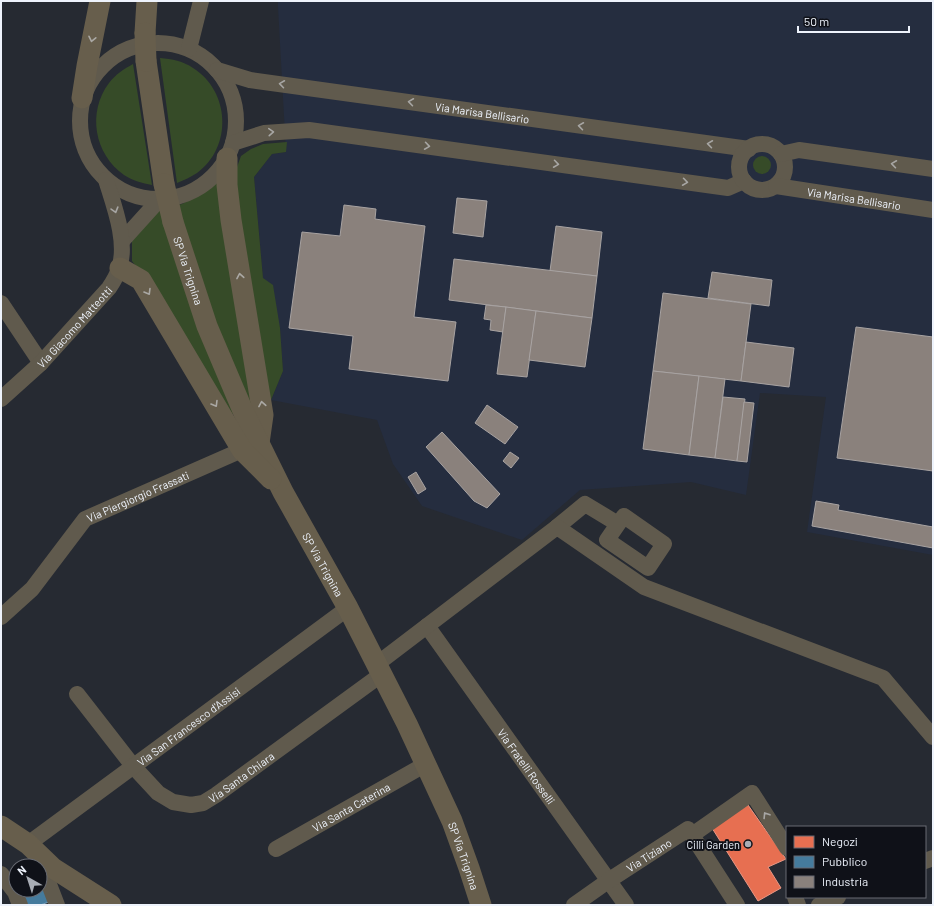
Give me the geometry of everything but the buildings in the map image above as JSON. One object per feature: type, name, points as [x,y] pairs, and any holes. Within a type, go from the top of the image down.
[{"type":"main road","points":[[82,98],[100,1]]},
{"type":"main road","points":[[147,1],[145,33],[146,61],[162,192]]},
{"type":"main road","points":[[230,150],[227,185],[231,220],[263,415],[250,447]]},
{"type":"main road","name":"SP Via Trignina","points":[[162,192],[207,326],[243,411],[250,447],[283,492],[348,608],[380,669],[452,821],[481,905]]},
{"type":"main road","points":[[120,268],[141,280],[250,447]]},
{"type":"main road","points":[[1,826],[28,844],[36,858]]},
{"type":"main road","points":[[48,876],[111,905]]},
{"type":"street","points":[[189,49],[201,1]]},
{"type":"street","points":[[161,42],[175,44],[189,49],[200,54],[217,70],[226,82],[233,96],[236,112],[236,127],[230,150],[220,169],[210,180],[199,188],[186,194],[173,198],[162,192],[144,198],[130,195],[117,189],[106,180],[95,169],[87,157],[79,128],[79,113],[82,98],[88,84],[96,72],[118,53],[146,43],[161,42]]},
{"type":"street","name":"Via Marisa Bellisario","points":[[217,70],[250,80],[749,149]]},
{"type":"street","points":[[230,150],[264,132],[309,130],[728,188],[744,181]]},
{"type":"street","points":[[770,145],[781,154],[786,167],[781,181],[776,186],[770,189],[762,190],[749,186],[744,181],[741,175],[740,167],[744,154],[749,149],[755,146],[770,145]]},
{"type":"street","points":[[781,154],[799,150],[933,169]]},
{"type":"street","name":"Via Giacomo Matteotti","points":[[1,399],[41,363],[109,288],[120,268],[122,240],[116,212],[106,180]]},
{"type":"street","name":"Via Marisa Bellisario","points":[[776,186],[933,210]]},
{"type":"street","points":[[122,240],[162,192]]},
{"type":"street","points":[[1,303],[41,363]]},
{"type":"street","name":"Via Piergiorgio Frassati","points":[[1,617],[32,589],[85,519],[250,447]]},
{"type":"street","name":"Via Santa Chiara","points":[[78,694],[133,766],[158,793],[173,802],[191,805],[203,803],[380,669],[428,626],[585,504],[618,524]]},
{"type":"street","points":[[557,527],[644,587],[883,678],[933,737]]},
{"type":"street","name":"Via San Francesco d'Assisi","points":[[28,844],[348,608]]},
{"type":"street","name":"Via Fratelli Rosselli","points":[[428,626],[626,905]]},
{"type":"street","name":"Via Santa Caterina","points":[[276,849],[426,764]]},
{"type":"street","points":[[737,905],[692,835],[752,793],[786,846]]},
{"type":"street","name":"Via Tiziano","points":[[576,905],[608,881],[688,829],[692,835]]},
{"type":"street","points":[[1,874],[8,883]]},
{"type":"street","points":[[48,879],[57,905]]},
{"type":"street","points":[[819,905],[836,898]]},
{"type":"shaded area","points":[[278,1],[933,1],[933,555],[807,532],[826,397],[760,393],[746,495],[691,482],[580,490],[522,540],[422,506],[393,464],[377,420],[271,400],[283,371],[280,328],[263,278],[254,177],[272,154],[286,152]]},
{"type":"green space","points":[[160,58],[181,62],[193,68],[205,78],[214,90],[220,104],[222,119],[221,134],[217,149],[209,162],[197,173],[177,183]]},
{"type":"green space","points":[[133,64],[152,185],[131,179],[114,166],[106,156],[100,144],[97,132],[96,119],[102,94],[114,77]]},
{"type":"green space","points":[[287,142],[286,152],[272,154],[254,177],[263,278],[273,285],[280,328],[283,371],[271,400],[226,416],[141,273],[132,261],[132,238],[156,211],[182,204],[202,193],[237,167],[241,156],[251,149],[263,144]]},
{"type":"green space","points":[[758,156],[766,156],[771,161],[769,172],[766,174],[758,174],[753,169],[753,161]]},
{"type":"place","name":"Cilli Garden","points":[[748,844]]}]
